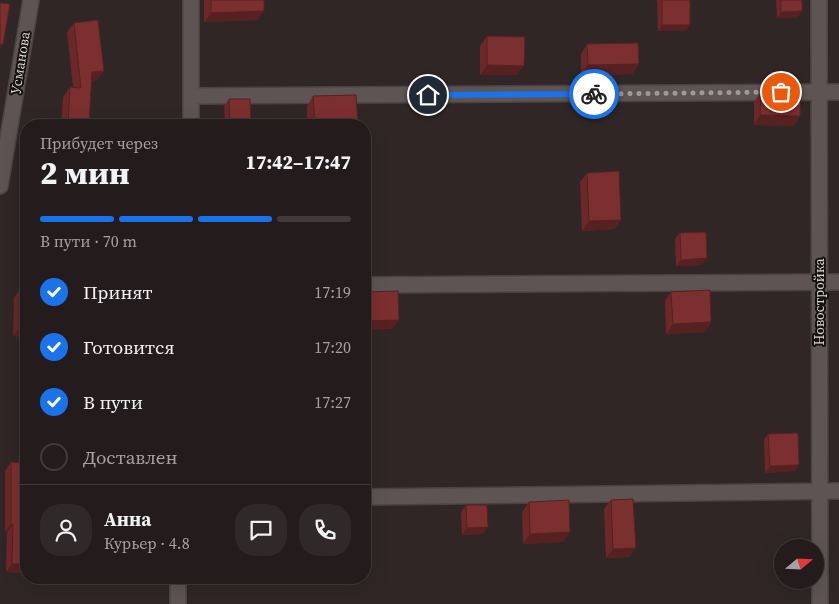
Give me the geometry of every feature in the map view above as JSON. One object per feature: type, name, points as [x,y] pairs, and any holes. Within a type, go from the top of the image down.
[{"type":"street","points":[[191,0],[192,119]]},
{"type":"street","name":"Новостройка","points":[[819,0],[821,92],[818,282],[820,604]]},
{"type":"street","name":"Усманова","points":[[0,186],[27,1]]},
{"type":"street","points":[[192,96],[839,92]]},
{"type":"street","points":[[371,285],[839,282]]},
{"type":"street","points":[[371,497],[839,491]]},
{"type":"street","points":[[178,584],[178,604]]},
{"type":"building","points":[[211,0],[264,0],[264,11],[211,13]]},
{"type":"building","points":[[662,0],[690,0],[690,25],[662,25]]},
{"type":"building","points":[[781,0],[802,0],[802,11],[781,12]]},
{"type":"building","points":[[0,3],[10,4],[3,45],[1,44],[0,49]]},
{"type":"building","points":[[98,20],[104,71],[92,72],[89,119],[68,119],[70,87],[81,88],[74,23]]},
{"type":"building","points":[[487,36],[525,37],[524,66],[487,65]]},
{"type":"building","points":[[638,43],[639,64],[588,65],[587,44]]},
{"type":"building","points":[[761,92],[801,92],[800,116],[760,115]]},
{"type":"building","points":[[356,95],[358,119],[315,119],[313,96]]},
{"type":"building","points":[[229,99],[250,99],[251,119],[230,119]]},
{"type":"building","points":[[619,171],[621,220],[589,221],[587,173]]},
{"type":"building","points":[[706,232],[707,258],[681,260],[680,233]]},
{"type":"building","points":[[710,290],[711,322],[673,324],[671,292]]},
{"type":"building","points":[[398,291],[399,320],[371,321],[371,292]]},
{"type":"building","points":[[18,292],[20,292],[20,330],[18,330]]},
{"type":"building","points":[[798,433],[799,465],[770,466],[768,434]]},
{"type":"building","points":[[11,462],[20,463],[20,564],[12,564],[13,524],[11,524]]},
{"type":"building","points":[[633,499],[636,548],[613,549],[611,500]]},
{"type":"building","points":[[569,500],[570,532],[530,534],[529,502]]},
{"type":"building","points":[[466,505],[487,505],[488,527],[467,528]]},
{"type":"way so far","points":[[594,94],[781,92]]},
{"type":"route","points":[[428,95],[594,94]]}]
